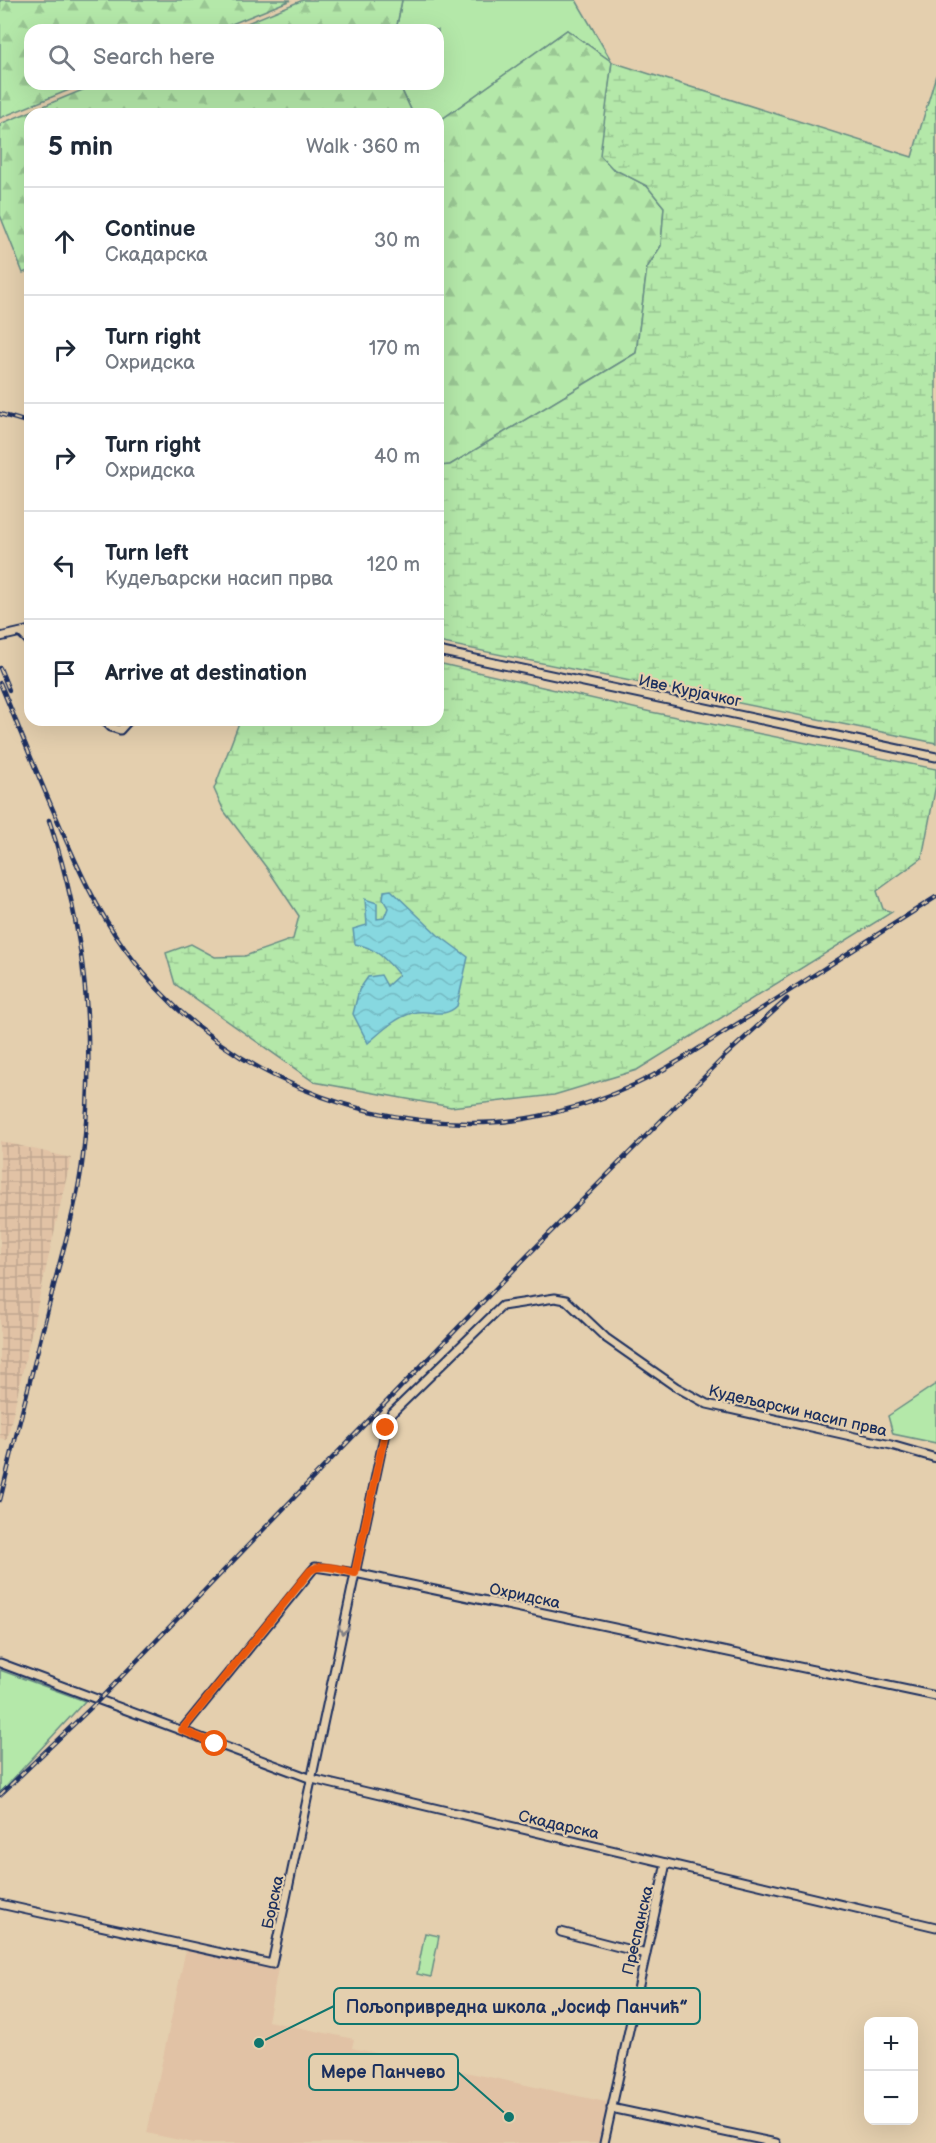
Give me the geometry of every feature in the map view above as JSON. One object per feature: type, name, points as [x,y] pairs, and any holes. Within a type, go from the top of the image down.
[{"type":"street","points":[[0,637],[24,632]]},
{"type":"street","points":[[21,633],[24,636]]},
{"type":"street","name":"Иве Курјачког","points":[[444,652],[936,757]]},
{"type":"street","points":[[110,726],[120,730],[124,726]]},
{"type":"street","name":"Кудељарски насип прва","points":[[355,1573],[391,1414],[486,1319],[502,1306],[555,1298],[566,1300],[606,1338],[676,1387],[707,1404],[891,1445],[936,1458]]},
{"type":"street","name":"Охридска","points":[[182,1730],[315,1567],[355,1573],[936,1696]]},
{"type":"street","name":"Борска","points":[[0,1904],[272,1964],[355,1573]]},
{"type":"street","name":"Скадарска","points":[[0,1663],[312,1779],[936,1927]]},
{"type":"street","name":"Преспанска","points":[[604,2143],[666,1863]]},
{"type":"street","points":[[561,1932],[646,1954]]},
{"type":"street","points":[[611,2109],[776,2143]]},
{"type":"shaded area","points":[[0,1141],[71,1158],[7,1440],[0,1438]]},
{"type":"shaded area","points":[[186,1949],[278,1968],[268,2021],[354,2039],[352,2048],[611,2103],[602,2143],[193,2143],[147,2133]]},
{"type":"green space","points":[[0,0],[291,0],[232,24],[24,24],[24,90],[69,90],[0,118]]},
{"type":"green space","points":[[303,0],[402,0],[397,24],[245,24]]},
{"type":"green space","points":[[402,0],[576,0],[612,62],[567,30],[444,118],[444,108],[410,108],[402,90],[444,90],[444,24],[397,24]]},
{"type":"green space","points":[[567,30],[612,62],[601,155],[612,168],[647,186],[664,207],[661,246],[647,268],[636,353],[450,465],[444,466],[444,118]]},
{"type":"green space","points":[[612,62],[912,157],[936,75],[936,743],[444,643],[444,466],[450,465],[636,353],[647,268],[661,246],[664,207],[647,186],[612,168],[600,155]]},
{"type":"green space","points":[[82,90],[402,90],[410,108],[39,108]]},
{"type":"green space","points":[[24,114],[23,273],[0,215],[0,124]]},
{"type":"green space","points":[[444,664],[651,712],[936,769],[936,785],[922,858],[877,891],[883,909],[892,912],[637,1070],[554,1095],[451,1107],[314,1082],[175,984],[166,953],[191,944],[215,957],[245,956],[293,939],[299,916],[224,811],[214,789],[238,726],[444,726]]},
{"type":"green space","points":[[936,1384],[936,1443],[893,1434],[888,1416]]},
{"type":"green space","points":[[0,1670],[85,1701],[0,1793]]},
{"type":"green space","points":[[425,1933],[439,1936],[431,1977],[417,1974]]},
{"type":"water","points":[[391,890],[438,935],[468,957],[457,1006],[441,1013],[418,1012],[406,1015],[388,1026],[368,1043],[353,1014],[359,990],[368,977],[381,975],[387,986],[399,975],[380,955],[369,948],[355,944],[353,929],[367,925],[365,899],[377,903],[377,919],[384,918],[388,908],[383,899],[384,891]]},
{"type":"railway","points":[[0,414],[24,421]]},
{"type":"railway","points":[[0,668],[9,690]]},
{"type":"railway","points":[[0,683],[87,886],[125,949],[157,988],[193,1022],[232,1052],[276,1076],[321,1096],[369,1111],[418,1120],[489,1123],[553,1113],[594,1101],[649,1078],[679,1061],[936,897]]},
{"type":"railway","points":[[0,1500],[74,1206],[81,1173],[87,1113],[88,1028],[85,986],[72,903],[49,820]]},
{"type":"railway","points":[[0,1795],[99,1700],[529,1254],[726,1055],[787,999]]},
{"type":"place","name":"Пољопривредна школа „Јосиф Панчић”","points":[[259,2043]]},
{"type":"place","name":"Мере Панчево","points":[[509,2117]]},
{"type":"route","points":[[215,1744],[182,1730],[310,1571],[315,1567],[324,1567],[355,1573],[386,1428]]}]
